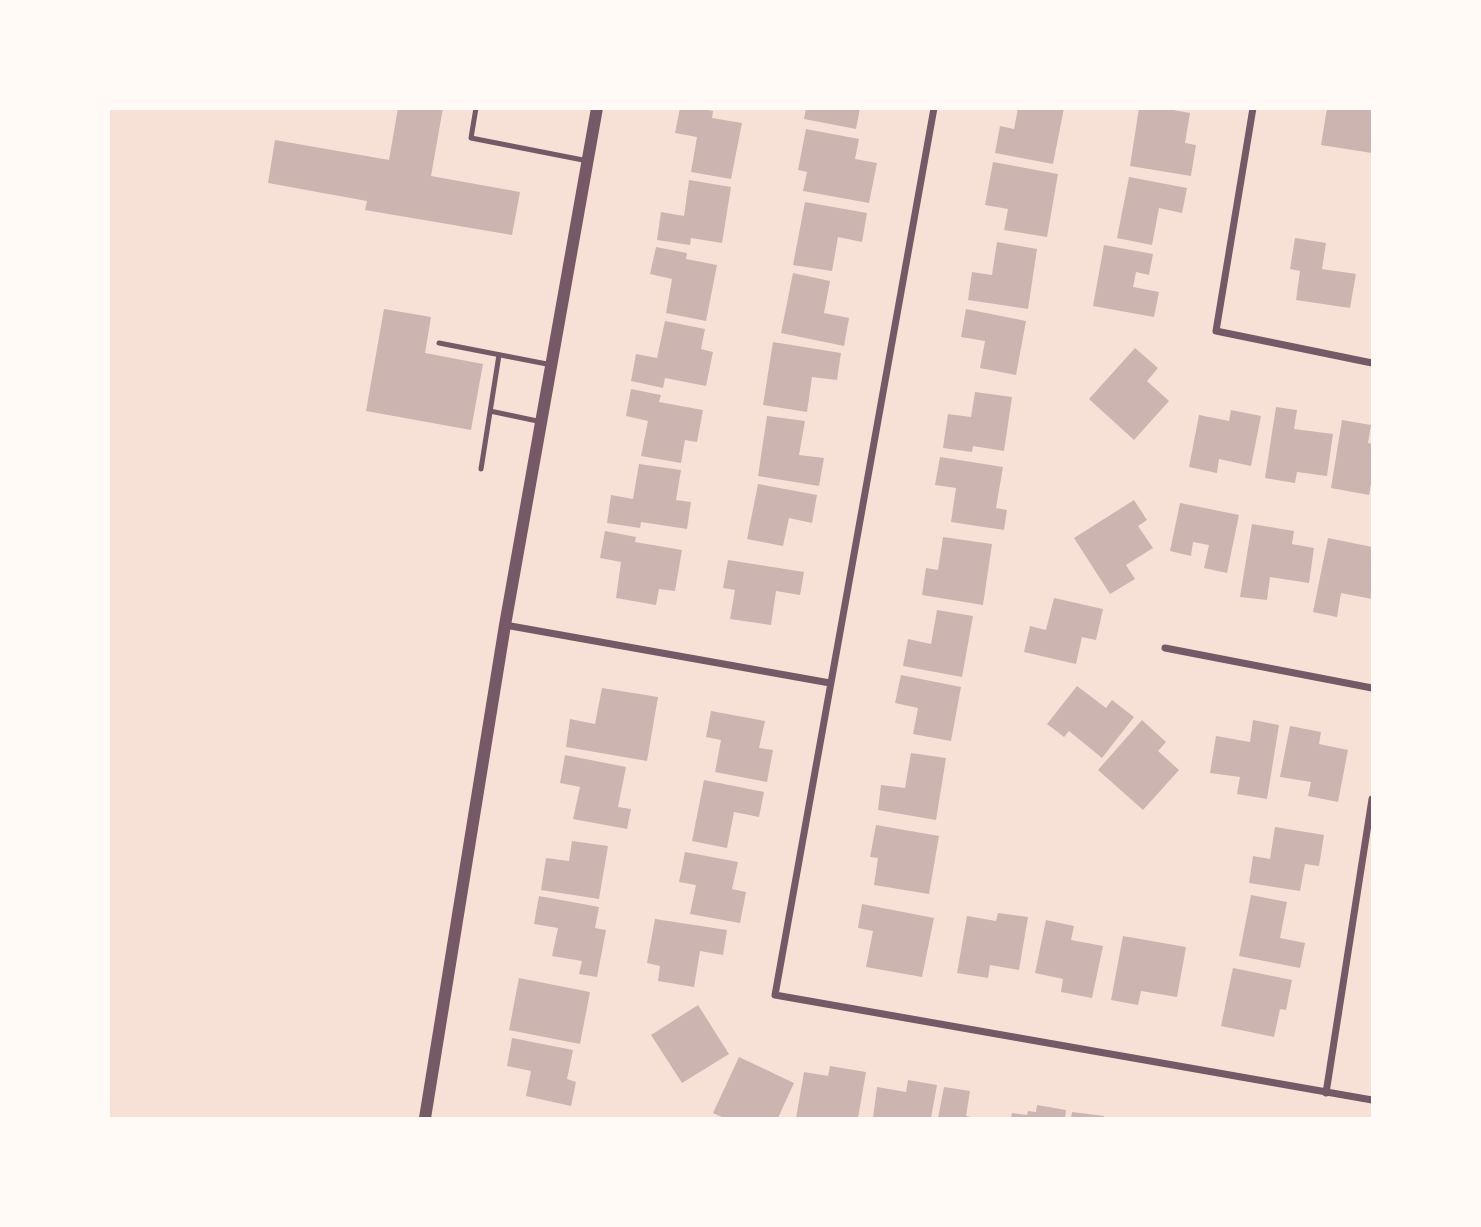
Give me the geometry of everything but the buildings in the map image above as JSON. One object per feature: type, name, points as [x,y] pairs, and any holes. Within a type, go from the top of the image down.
[{"type":"street","points":[[425,1118],[505,625],[597,108]]},
{"type":"street","points":[[934,108],[775,995],[1373,1100]]},
{"type":"street","points":[[1252,108],[1216,331],[1373,363]]},
{"type":"street","points":[[505,625],[830,684]]},
{"type":"street","points":[[1165,648],[1373,688]]},
{"type":"street","points":[[1326,1093],[1373,799]]},
{"type":"lane","points":[[476,108],[471,138],[588,161]]},
{"type":"lane","points":[[439,343],[552,365]]},
{"type":"lane","points":[[481,468],[499,355]]},
{"type":"lane","points":[[490,411],[542,422]]}]
